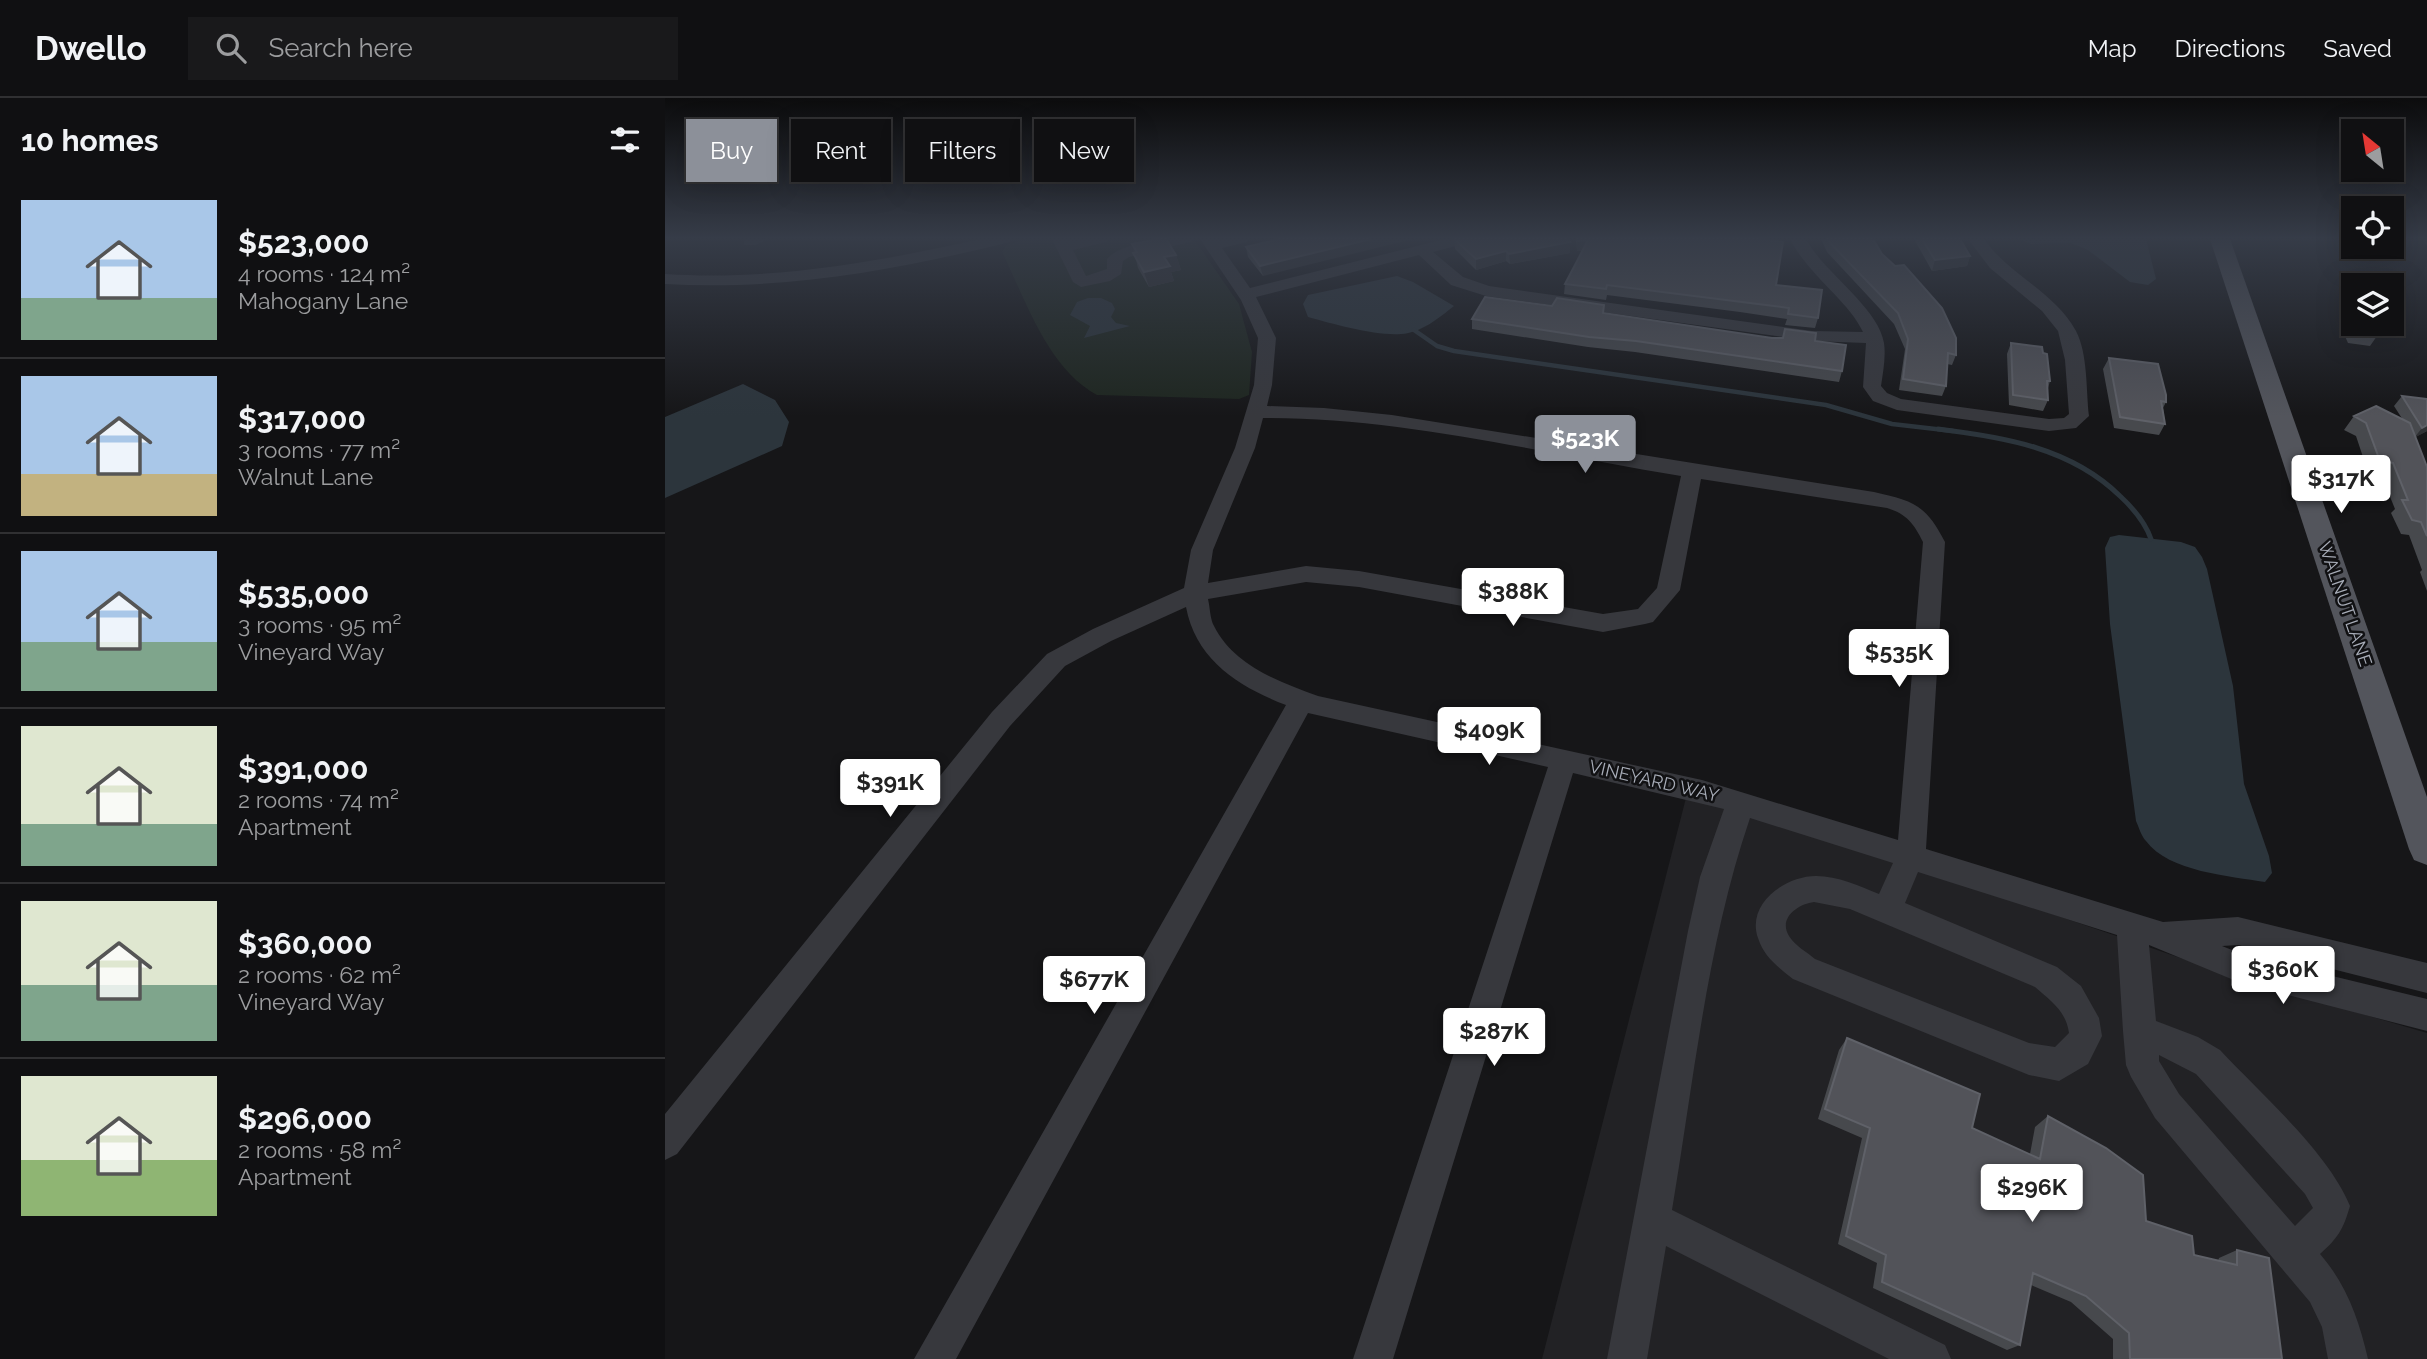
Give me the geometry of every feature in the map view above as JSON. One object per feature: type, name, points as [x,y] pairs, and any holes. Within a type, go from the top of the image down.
[{"type":"main road","name":"WALNUT LANE","points":[[2240,298],[2427,849]]},
{"type":"street","name":"VINEYARD WAY","points":[[1249,298],[1267,338],[1263,385],[1245,448],[1202,550],[1195,593],[1202,628],[1230,663],[1264,686],[1302,700],[1741,802],[2146,931],[2241,968],[2427,1015]]},
{"type":"street","points":[[1536,298],[1812,336],[1874,338]]},
{"type":"street","points":[[1844,298],[1862,318],[1874,338],[1872,387],[1880,397],[1897,404],[1973,415],[2060,426],[2069,424],[2079,416],[2067,332],[2035,298]]},
{"type":"street","points":[[1255,412],[1298,411],[1374,418],[1692,472],[1874,499],[1901,505],[1922,517],[1934,542],[1912,855],[1887,910]]},
{"type":"street","points":[[665,1142],[1001,719],[1056,660],[1102,635],[1195,593],[1306,574],[1359,579],[1603,623],[1645,616],[1668,590],[1692,472]]},
{"type":"street","points":[[934,1359],[1302,700]]},
{"type":"street","points":[[1373,1359],[1564,760]]},
{"type":"street","points":[[1627,1359],[1709,904],[1715,877],[1741,802]]},
{"type":"street","points":[[1813,889],[1835,892],[1887,910],[2046,976],[2070,997],[2083,1018],[2086,1036],[2076,1052],[2059,1064],[2029,1059],[1804,969],[1777,947],[1771,924],[1777,905],[1792,893],[1813,889]]},
{"type":"street","points":[[2146,931],[2139,1031],[2143,1065],[2167,1107],[2324,1288],[2341,1325],[2349,1359]]},
{"type":"street","name":"VINEYARD WAY","points":[[2146,931],[2238,931],[2427,978]]},
{"type":"street","points":[[2139,1031],[2186,1049],[2208,1062],[2318,1181],[2332,1206],[2326,1224],[2295,1252]]},
{"type":"street","points":[[1653,1220],[1931,1359]]},
{"type":"shaded area","points":[[1023,298],[1235,298],[1239,304],[1252,352],[1249,395],[1239,399],[1097,395],[1065,369]]},
{"type":"shaded area","points":[[1088,298],[1101,298],[1112,303],[1115,309],[1111,317],[1116,323],[1130,326],[1084,338],[1090,326],[1070,315],[1077,302]]},
{"type":"shaded area","points":[[1306,298],[1440,298],[1454,306],[1423,328],[1408,333],[1391,334],[1355,329],[1308,317],[1303,304]]},
{"type":"shaded area","points":[[743,384],[775,400],[789,422],[782,446],[665,498],[665,417]]},
{"type":"shaded area","points":[[2119,535],[2181,542],[2195,547],[2202,557],[2233,686],[2244,784],[2269,856],[2272,873],[2265,882],[2218,875],[2169,860],[2144,839],[2140,831],[2136,821],[2110,624],[2105,548],[2110,537]]},
{"type":"shaded area","points":[[1687,794],[1823,835],[2227,974],[2427,1033],[2427,1359],[1542,1359]]},
{"type":"building","points":[[1484,298],[1552,306],[1557,298],[1604,305],[1603,313],[1772,338],[1783,338],[1785,329],[1816,333],[1815,341],[1846,345],[1842,371],[1472,319]]},
{"type":"building","points":[[1709,298],[1821,298],[1818,318],[1788,314],[1789,308]]},
{"type":"building","points":[[1883,298],[1933,298],[1942,308],[1956,338],[1956,355],[1948,353],[1946,386],[1903,379],[1908,339],[1898,313]]},
{"type":"building","points":[[2011,343],[2042,347],[2043,353],[2047,354],[2050,381],[2047,381],[2048,400],[2013,395]]},
{"type":"building","points":[[2109,358],[2158,364],[2166,395],[2166,402],[2161,401],[2165,424],[2120,417]]},
{"type":"building","points":[[2402,396],[2427,399],[2427,425],[2422,428]]},
{"type":"building","points":[[2376,406],[2410,423],[2427,467],[2427,536],[2421,522],[2412,520],[2402,500],[2408,500],[2393,463],[2380,461],[2366,423],[2354,416]]},
{"type":"building","points":[[1847,1038],[1980,1094],[1972,1128],[2040,1159],[2048,1116],[2106,1148],[2143,1175],[2146,1221],[2192,1236],[2194,1255],[2237,1265],[2237,1250],[2269,1258],[2282,1359],[2130,1359],[2129,1333],[2086,1296],[2033,1273],[2020,1345],[1882,1282],[1886,1255],[1846,1236],[1870,1128],[1825,1109]]},
{"type":"waterway","points":[[1414,330],[1437,346],[1454,351],[1826,405],[1892,424],[1948,430]]},
{"type":"waterway","points":[[1938,429],[1948,430]]},
{"type":"waterway","points":[[1948,430],[1953,431]]},
{"type":"waterway","points":[[1948,430],[2035,447],[2080,466],[2101,480],[2134,510],[2151,539]]}]
